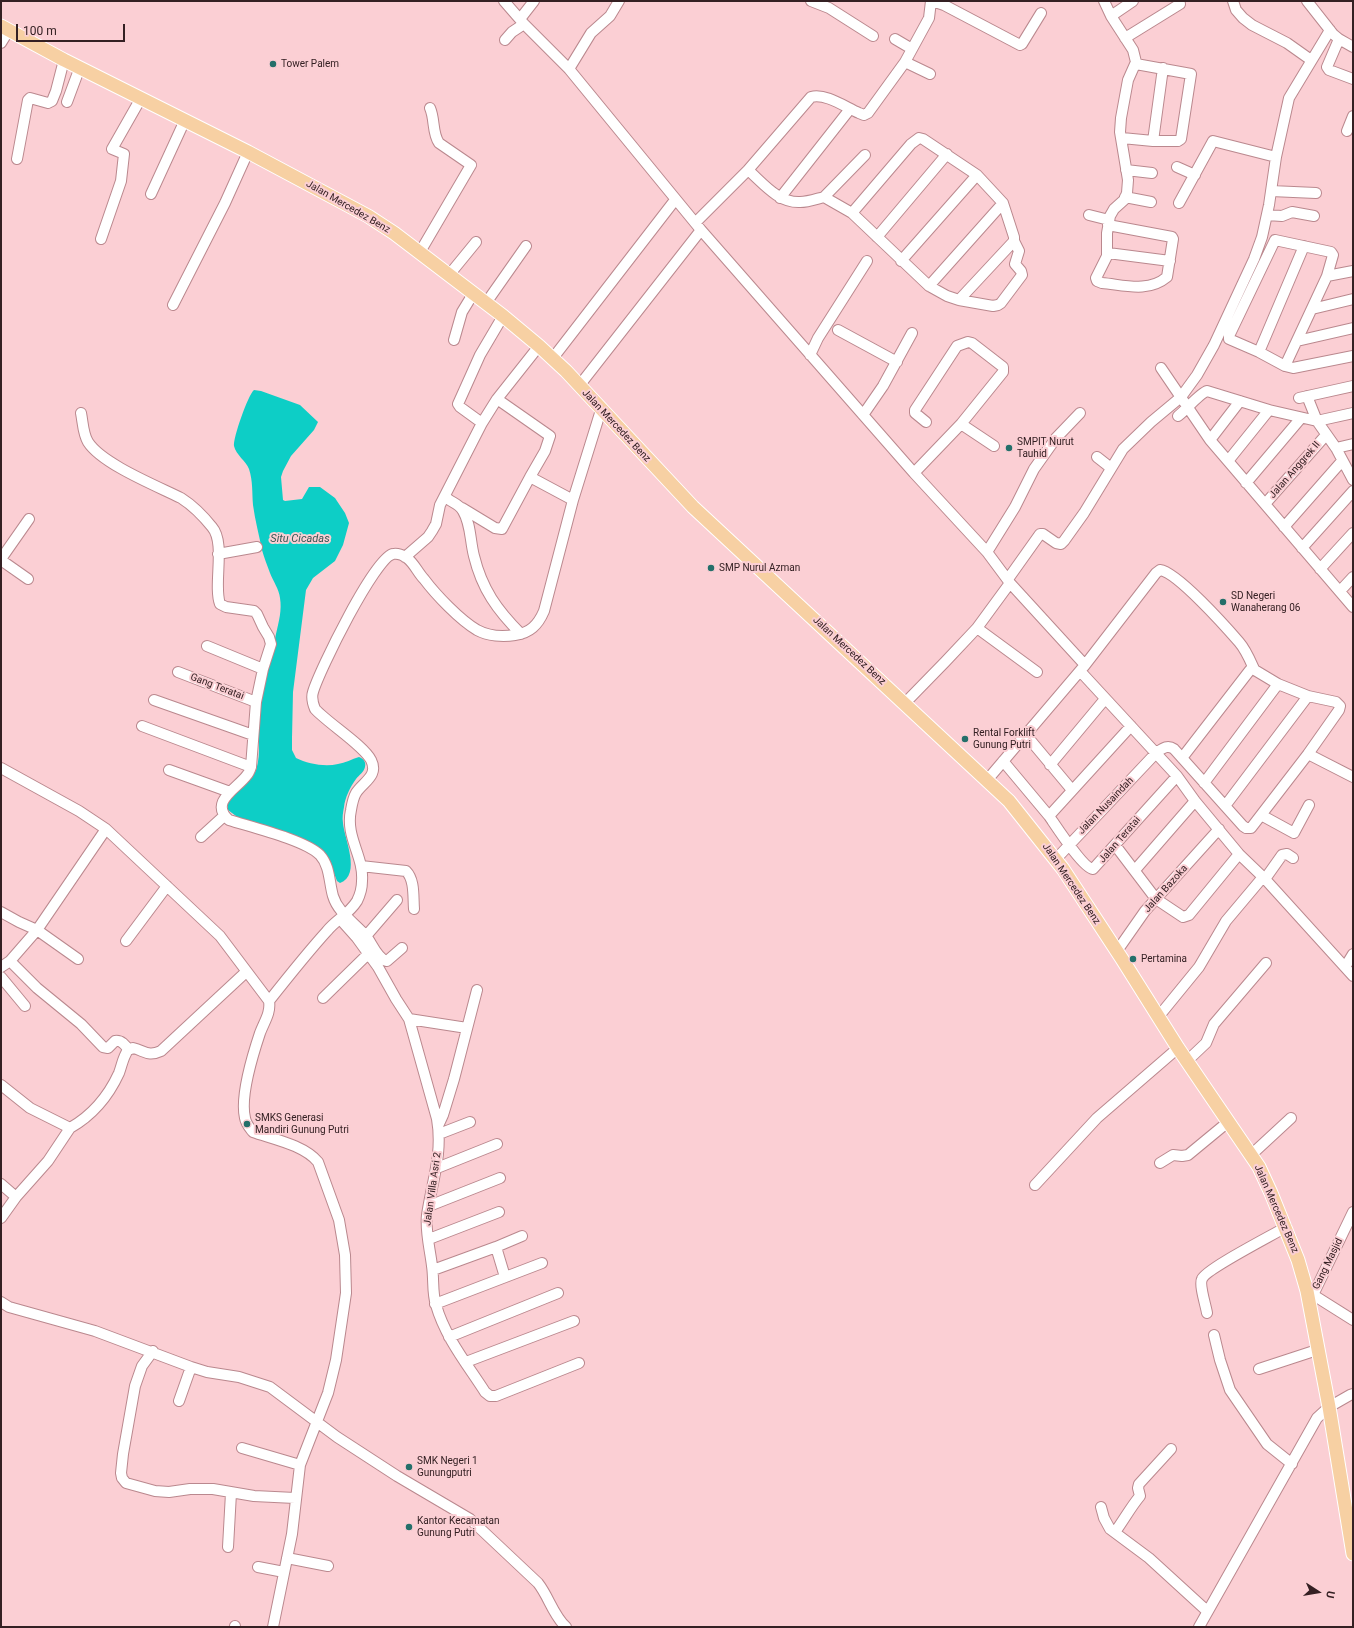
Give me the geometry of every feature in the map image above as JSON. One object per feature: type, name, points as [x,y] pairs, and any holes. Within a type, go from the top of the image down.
[{"type":"main road","name":"Jalan Mercedez Benz","points":[[5,28],[64,60],[248,152],[368,216],[420,252],[503,316],[553,358],[693,507],[988,779],[1009,801],[1056,860],[1159,1016],[1178,1048],[1259,1167],[1286,1228],[1310,1293],[1317,1350],[1351,1529],[1353,1554]]},
{"type":"street","points":[[504,1],[522,22],[569,69],[676,200],[810,355],[914,473],[987,552],[1009,581],[1083,668],[1106,698],[1177,776],[1195,801],[1238,854],[1264,878],[1353,976]]},
{"type":"street","points":[[505,40],[522,22],[534,1]]},
{"type":"street","points":[[569,69],[591,34],[610,16],[619,1]]},
{"type":"street","points":[[811,1],[829,8],[873,36]]},
{"type":"street","points":[[579,386],[699,226],[811,97],[817,95],[864,114],[868,113],[905,62],[929,18],[932,1],[944,5],[1020,45],[1041,13]]},
{"type":"street","points":[[1089,215],[1109,222],[1170,235],[1173,239],[1167,277],[1157,284],[1144,288],[1102,283],[1097,280],[1096,275],[1106,260],[1108,253],[1106,238],[1109,222],[1114,209],[1125,197],[1128,186],[1120,126],[1128,80],[1136,64],[1135,54],[1111,16],[1104,1]]},
{"type":"street","points":[[1111,16],[1133,1]]},
{"type":"street","points":[[1233,1],[1236,10],[1252,25],[1287,43],[1311,60]]},
{"type":"street","points":[[1307,1],[1339,39],[1353,46]]},
{"type":"street","points":[[1125,38],[1180,4]]},
{"type":"street","points":[[1,43],[5,28]]},
{"type":"street","points":[[905,703],[977,628],[1040,534],[1043,534],[1056,543],[1061,544],[1064,541],[1084,513],[1123,449],[1151,422],[1181,397],[1197,375],[1214,345],[1254,260],[1262,237],[1276,157],[1289,98],[1330,30]]},
{"type":"street","points":[[895,39],[912,49]]},
{"type":"street","points":[[1339,39],[1327,67],[1329,70],[1353,79]]},
{"type":"street","points":[[17,159],[28,98],[50,103],[56,91],[64,60]]},
{"type":"street","points":[[905,62],[930,74]]},
{"type":"street","points":[[1122,138],[1153,141],[1178,141],[1181,139],[1192,77],[1189,73],[1136,64]]},
{"type":"street","points":[[56,91],[68,98],[80,67]]},
{"type":"street","points":[[1153,141],[1163,68]]},
{"type":"street","points":[[101,240],[121,181],[124,154],[112,149],[141,98]]},
{"type":"street","points":[[420,252],[471,165],[445,147],[436,138],[433,115],[430,108]]},
{"type":"street","points":[[780,198],[850,109]]},
{"type":"street","points":[[1347,131],[1353,116]]},
{"type":"street","points":[[151,194],[185,120]]},
{"type":"street","points":[[824,197],[852,213],[929,286],[959,300],[994,306],[1001,303],[1022,275],[1021,271],[1015,264],[1019,251],[1014,241],[1003,203],[977,175],[919,136],[852,213]]},
{"type":"street","points":[[1180,203],[1213,142],[1276,157]]},
{"type":"street","points":[[173,305],[225,203],[248,152]]},
{"type":"street","points":[[877,237],[947,154]]},
{"type":"street","points":[[748,170],[780,198],[787,201],[801,202],[824,197],[865,155]]},
{"type":"street","points":[[1177,167],[1195,175]]},
{"type":"street","points":[[1126,170],[1152,173]]},
{"type":"street","points":[[901,261],[977,175]]},
{"type":"street","points":[[1271,191],[1316,193]]},
{"type":"street","points":[[1125,197],[1151,202]]},
{"type":"street","points":[[553,358],[676,200]]},
{"type":"street","points":[[929,286],[1003,203]]},
{"type":"street","points":[[1267,215],[1282,216],[1292,212],[1314,216]]},
{"type":"street","points":[[1285,366],[1327,276],[1333,254],[1276,240],[1274,241],[1229,336],[1229,339],[1259,352],[1285,366],[1293,368],[1353,356]]},
{"type":"street","points":[[959,300],[1014,241]]},
{"type":"street","points":[[449,275],[476,242]]},
{"type":"street","points":[[486,303],[526,246]]},
{"type":"street","points":[[1259,352],[1304,246]]},
{"type":"street","points":[[1108,253],[1170,262]]},
{"type":"street","points":[[810,355],[818,338],[867,262]]},
{"type":"street","points":[[1327,276],[1353,271]]},
{"type":"street","points":[[454,340],[462,312],[474,294]]},
{"type":"street","points":[[1312,309],[1353,299]]},
{"type":"street","points":[[482,423],[458,404],[480,355],[503,316]]},
{"type":"street","points":[[1297,340],[1353,328]]},
{"type":"street","points":[[838,330],[897,362]]},
{"type":"street","points":[[863,415],[883,386],[912,333]]},
{"type":"street","points":[[914,473],[960,424],[1004,369],[972,343],[968,342],[957,346],[915,410],[915,413],[926,422]]},
{"type":"street","points":[[405,557],[428,537],[432,531],[436,524],[440,505],[482,423],[497,399],[539,346]]},
{"type":"street","points":[[1161,368],[1210,440],[1353,607]]},
{"type":"street","points":[[1352,474],[1303,397],[1353,386]]},
{"type":"street","points":[[1178,416],[1205,391],[1269,410],[1317,421],[1353,413]]},
{"type":"street","points":[[445,496],[494,528],[502,529],[545,451],[550,436],[497,399]]},
{"type":"street","points":[[1210,440],[1240,401]]},
{"type":"street","points":[[269,1001],[324,934],[356,902],[360,894],[363,879],[361,866],[350,830],[350,812],[356,794],[372,776],[373,765],[367,755],[315,709],[313,704],[313,692],[331,650],[367,582],[387,556],[392,554],[401,555],[408,559],[433,589],[461,617],[477,630],[490,635],[501,636],[520,634],[529,631],[537,625],[544,612],[573,500],[601,410]]},
{"type":"street","points":[[1228,461],[1269,410]]},
{"type":"street","points":[[81,413],[84,433],[94,450],[129,472],[190,504],[213,527],[216,532],[220,604],[226,607],[254,611],[269,637],[271,644],[263,669],[256,702],[251,767],[247,776],[230,792],[223,802],[221,809],[224,816],[229,820],[293,841],[310,848],[320,855],[325,863],[330,878],[333,895],[342,917],[366,936],[375,950],[385,961],[389,960],[402,948]]},
{"type":"street","points":[[987,552],[1015,507],[1034,469],[1056,438],[1080,413]]},
{"type":"street","points":[[1246,483],[1301,418]]},
{"type":"street","points":[[960,424],[994,446]]},
{"type":"street","name":"Jalan Anggrek II","points":[[1265,504],[1326,435]]},
{"type":"street","points":[[1336,448],[1353,444]]},
{"type":"street","points":[[1097,457],[1111,468]]},
{"type":"street","points":[[1284,527],[1342,460]]},
{"type":"street","points":[[530,477],[573,500]]},
{"type":"street","points":[[1302,548],[1353,491]]},
{"type":"street","points":[[460,507],[469,525],[474,556],[486,589],[497,608],[520,634]]},
{"type":"street","points":[[28,579],[1,560],[29,519]]},
{"type":"street","points":[[1320,569],[1353,533]]},
{"type":"street","points":[[218,554],[257,547]]},
{"type":"street","points":[[988,779],[1083,668],[1156,573],[1160,570],[1165,571],[1183,584],[1239,642],[1254,669],[1278,684],[1308,696],[1336,702],[1340,708],[1308,754],[1251,828],[1246,828],[1171,747],[1165,747],[1156,753]]},
{"type":"street","points":[[1340,591],[1353,577]]},
{"type":"street","points":[[977,628],[1037,672]]},
{"type":"street","points":[[207,646],[263,669]]},
{"type":"street","points":[[1182,758],[1250,670],[1254,669]]},
{"type":"street","name":"Gang Teratai","points":[[178,672],[256,702]]},
{"type":"street","points":[[1204,783],[1278,684]]},
{"type":"street","points":[[1225,806],[1308,696]]},
{"type":"street","points":[[1050,765],[1106,698]]},
{"type":"street","points":[[154,700],[253,735]]},
{"type":"street","points":[[142,726],[251,767]]},
{"type":"street","points":[[1049,816],[1131,726]]},
{"type":"street","points":[[1026,735],[1072,790]]},
{"type":"street","name":"Jalan Nusaindah","points":[[1056,860],[1069,844],[1156,753]]},
{"type":"street","points":[[1308,754],[1353,777]]},
{"type":"street","name":"Jalan Teratai","points":[[1003,761],[1049,816],[1069,844],[1091,869],[1096,867],[1177,776]]},
{"type":"street","points":[[1,768],[79,811],[106,829],[220,936],[269,1001],[270,1008],[259,1037],[244,1098],[245,1120],[247,1126],[252,1132],[302,1150],[314,1157],[318,1162],[339,1220],[345,1255],[346,1293],[336,1360],[328,1393],[307,1443],[300,1465],[292,1534],[273,1627]]},
{"type":"street","points":[[168,770],[230,792]]},
{"type":"street","points":[[1135,870],[1195,801]]},
{"type":"street","points":[[1261,815],[1294,833],[1309,805]]},
{"type":"street","points":[[201,837],[224,816]]},
{"type":"street","points":[[1,967],[10,961],[37,930],[106,829]]},
{"type":"street","name":"Jalan Bazoka","points":[[1116,951],[1156,899],[1219,829]]},
{"type":"street","points":[[1115,845],[1156,899],[1182,916],[1188,916],[1238,854]]},
{"type":"street","points":[[1159,1016],[1199,967],[1226,921],[1282,855],[1287,854],[1293,858]]},
{"type":"street","points":[[361,866],[406,871],[409,874],[412,883],[414,909]]},
{"type":"street","points":[[126,941],[167,886]]},
{"type":"street","points":[[366,936],[397,900]]},
{"type":"street","points":[[1,912],[37,930],[78,959]]},
{"type":"street","name":"Jalan Villa Asri 2","points":[[342,917],[378,967],[409,1019],[421,1058],[438,1130],[437,1168],[429,1206],[427,1226],[436,1304],[449,1337],[485,1392],[490,1396],[496,1396],[579,1363]]},
{"type":"street","points":[[323,998],[368,954]]},
{"type":"street","points":[[1345,967],[1353,954]]},
{"type":"street","points":[[1,1218],[16,1197],[48,1161],[70,1128],[94,1111],[104,1099],[118,1075],[128,1050],[126,1045],[118,1041],[113,1042],[108,1048],[104,1047],[81,1024],[37,988],[10,961]]},
{"type":"street","points":[[1187,1061],[1209,1039],[1214,1024],[1266,963]]},
{"type":"street","points":[[128,1050],[133,1048],[147,1054],[154,1054],[161,1051],[246,972]]},
{"type":"street","points":[[1,977],[25,1006]]},
{"type":"street","points":[[438,1130],[454,1079],[477,990]]},
{"type":"street","points":[[409,1019],[467,1028]]},
{"type":"street","points":[[1035,1185],[1097,1118],[1178,1048]]},
{"type":"street","points":[[1,1085],[30,1108],[70,1128]]},
{"type":"street","points":[[1251,1155],[1291,1118]]},
{"type":"street","points":[[438,1130],[470,1122]]},
{"type":"street","points":[[1160,1163],[1173,1155],[1188,1155],[1228,1122]]},
{"type":"street","points":[[437,1168],[497,1144]]},
{"type":"street","points":[[429,1206],[500,1178]]},
{"type":"street","points":[[1,1184],[16,1197]]},
{"type":"street","points":[[429,1239],[499,1212]]},
{"type":"street","name":"Gang Masjid","points":[[1310,1293],[1353,1212]]},
{"type":"street","points":[[1208,1313],[1201,1283],[1204,1276],[1237,1254],[1286,1228]]},
{"type":"street","points":[[433,1270],[522,1236]]},
{"type":"street","points":[[496,1247],[505,1277]]},
{"type":"street","points":[[436,1304],[542,1263]]},
{"type":"street","points":[[449,1337],[558,1293]]},
{"type":"street","points":[[1310,1293],[1353,1320]]},
{"type":"street","points":[[1,1302],[14,1308],[96,1330],[191,1367],[261,1384],[281,1394],[337,1437],[397,1476],[470,1519],[538,1583],[547,1595],[557,1618],[566,1627]]},
{"type":"street","points":[[466,1362],[574,1321]]},
{"type":"street","points":[[1214,1335],[1220,1360],[1230,1390],[1267,1444],[1292,1464]]},
{"type":"street","points":[[1259,1369],[1317,1350]]},
{"type":"street","points":[[153,1351],[142,1366],[135,1386],[123,1454],[122,1478],[130,1485],[155,1491],[169,1492],[190,1489],[213,1489],[254,1496],[295,1498]]},
{"type":"street","points":[[180,1401],[191,1367]]},
{"type":"street","points":[[1199,1627],[1317,1418],[1329,1407],[1353,1394]]},
{"type":"street","points":[[242,1448],[300,1465]]},
{"type":"street","points":[[1115,1532],[1127,1516],[1128,1511],[1140,1496],[1138,1488],[1139,1484],[1171,1449]]},
{"type":"street","points":[[228,1548],[231,1493]]},
{"type":"street","points":[[1101,1506],[1101,1513],[1108,1527],[1149,1558],[1207,1611]]},
{"type":"street","points":[[287,1558],[328,1566]]},
{"type":"street","points":[[258,1567],[284,1572]]},
{"type":"water","name":"Situ Cicadas","points":[[254,390],[261,391],[300,405],[318,422],[314,430],[291,456],[283,471],[281,477],[283,500],[302,499],[309,487],[320,487],[335,498],[345,513],[349,523],[343,545],[335,561],[313,578],[306,590],[293,692],[292,750],[296,758],[322,765],[333,765],[359,757],[365,762],[363,772],[352,785],[345,804],[343,821],[351,864],[350,872],[346,879],[340,883],[337,881],[330,863],[305,841],[286,832],[240,819],[228,810],[230,799],[253,776],[258,763],[259,706],[274,644],[281,602],[262,550],[253,505],[252,482],[249,469],[234,446],[241,417]]},
{"type":"place","name":"Tower Palem","points":[[273,64]]},
{"type":"place","name":"SMPIT Nurut Tauhid","points":[[1009,448]]},
{"type":"place","name":"SMP Nurul Azman","points":[[711,568]]},
{"type":"place","name":"SD Negeri Wanaherang 06","points":[[1223,602]]},
{"type":"place","name":"Rental Forklift Gunung Putri","points":[[965,739]]},
{"type":"place","name":"Pertamina","points":[[1133,959]]},
{"type":"place","name":"SMKS Generasi Mandiri Gunung Putri","points":[[247,1124]]},
{"type":"place","name":"SMK Negeri 1 Gunungputri","points":[[409,1467]]},
{"type":"place","name":"Kantor Kecamatan Gunung Putri","points":[[409,1527]]}]
